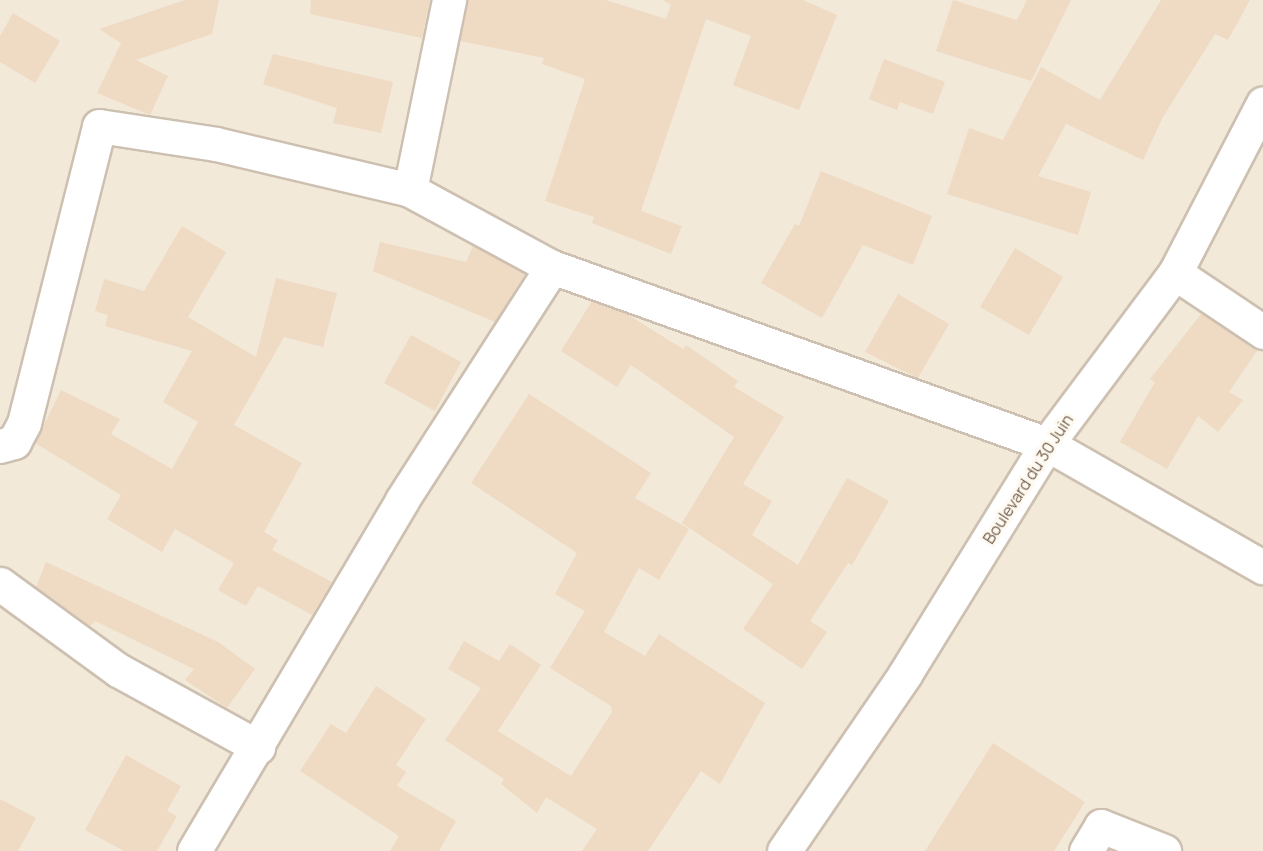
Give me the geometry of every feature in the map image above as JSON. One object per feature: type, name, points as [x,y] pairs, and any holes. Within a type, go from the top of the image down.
[{"type":"street","points":[[410,190],[449,0]]},
{"type":"street","name":"Boulevard du 30 Juin","points":[[784,851],[905,674],[1047,444],[1175,273],[1263,103]]},
{"type":"street","points":[[0,446],[14,442],[24,423],[99,126],[216,144],[410,190],[552,267],[1047,444],[1226,542],[1263,567]]},
{"type":"street","points":[[194,851],[258,747],[402,500],[552,267]]},
{"type":"street","points":[[1175,273],[1263,332]]},
{"type":"street","points":[[0,584],[118,670],[258,747]]},
{"type":"street","points":[[1086,851],[1101,826],[1164,851]]},
{"type":"shaded area","points":[[0,0],[1263,0],[1263,851],[0,851]]},
{"type":"building","points":[[185,0],[219,0],[212,34],[136,60],[168,76],[150,115],[97,93],[121,43],[99,29]]},
{"type":"building","points":[[311,0],[430,0],[422,38],[310,14]]},
{"type":"building","points":[[467,0],[606,0],[666,19],[671,5],[663,0],[803,0],[837,15],[799,110],[733,85],[751,36],[706,19],[641,211],[682,226],[671,254],[592,223],[594,217],[545,201],[585,79],[542,64],[544,58],[460,41]]},
{"type":"building","points":[[953,0],[1017,20],[1027,0],[1071,0],[1031,81],[936,51]]},
{"type":"building","points":[[1161,0],[1250,0],[1228,40],[1215,34],[1163,117],[1143,160],[1066,124],[1038,176],[1091,192],[1078,235],[947,194],[969,128],[1003,140],[1041,67],[1100,100]]},
{"type":"building","points":[[13,13],[60,41],[35,83],[0,62],[0,36]]},
{"type":"building","points":[[273,54],[393,82],[381,133],[333,123],[337,108],[263,84]]},
{"type":"building","points":[[884,59],[945,82],[933,114],[900,102],[897,110],[869,99]]},
{"type":"building","points":[[821,171],[932,216],[913,265],[863,245],[822,318],[761,283],[795,224],[799,226]]},
{"type":"building","points":[[182,226],[226,252],[188,317],[256,357],[276,278],[337,293],[323,347],[284,337],[234,425],[302,463],[264,532],[278,540],[272,550],[332,582],[312,615],[258,586],[246,606],[218,590],[234,563],[175,529],[162,552],[107,519],[121,495],[35,443],[61,390],[120,419],[111,434],[172,469],[198,422],[163,402],[192,351],[105,326],[108,315],[95,311],[104,279],[144,291]]},
{"type":"building","points":[[380,242],[466,262],[473,246],[525,274],[495,322],[373,271]]},
{"type":"building","points":[[1015,248],[1063,277],[1029,335],[980,307]]},
{"type":"building","points":[[898,294],[949,324],[918,378],[865,352]]},
{"type":"building","points":[[592,301],[625,313],[683,349],[686,345],[738,381],[734,387],[784,417],[743,484],[772,501],[752,535],[798,565],[847,478],[889,501],[852,565],[848,563],[810,621],[827,632],[802,669],[743,629],[773,584],[682,523],[734,437],[631,365],[617,387],[561,351]]},
{"type":"building","points":[[1202,313],[1257,351],[1229,392],[1243,400],[1218,432],[1198,416],[1167,469],[1120,442],[1155,382],[1150,379]]},
{"type":"building","points":[[411,335],[461,362],[435,411],[384,383]]},
{"type":"building","points":[[529,394],[651,473],[635,498],[689,529],[659,580],[639,568],[604,632],[645,656],[659,634],[765,703],[720,784],[701,771],[648,851],[582,851],[597,829],[546,797],[537,813],[501,784],[504,779],[445,740],[481,688],[448,669],[464,641],[499,661],[510,644],[541,665],[498,731],[571,776],[612,712],[611,706],[550,668],[585,611],[555,594],[577,553],[471,483]]},
{"type":"building","points":[[46,562],[218,642],[255,669],[227,708],[185,680],[194,669],[95,621],[90,626],[36,587]]},
{"type":"building","points":[[376,686],[426,719],[396,765],[406,772],[397,786],[456,821],[439,851],[390,851],[399,836],[300,771],[331,724],[346,733]]},
{"type":"building","points":[[993,743],[1085,802],[1054,851],[925,851]]},
{"type":"building","points":[[126,755],[181,786],[167,811],[177,816],[157,851],[124,851],[85,830]]},
{"type":"building","points":[[0,799],[36,818],[18,851],[0,851]]}]
